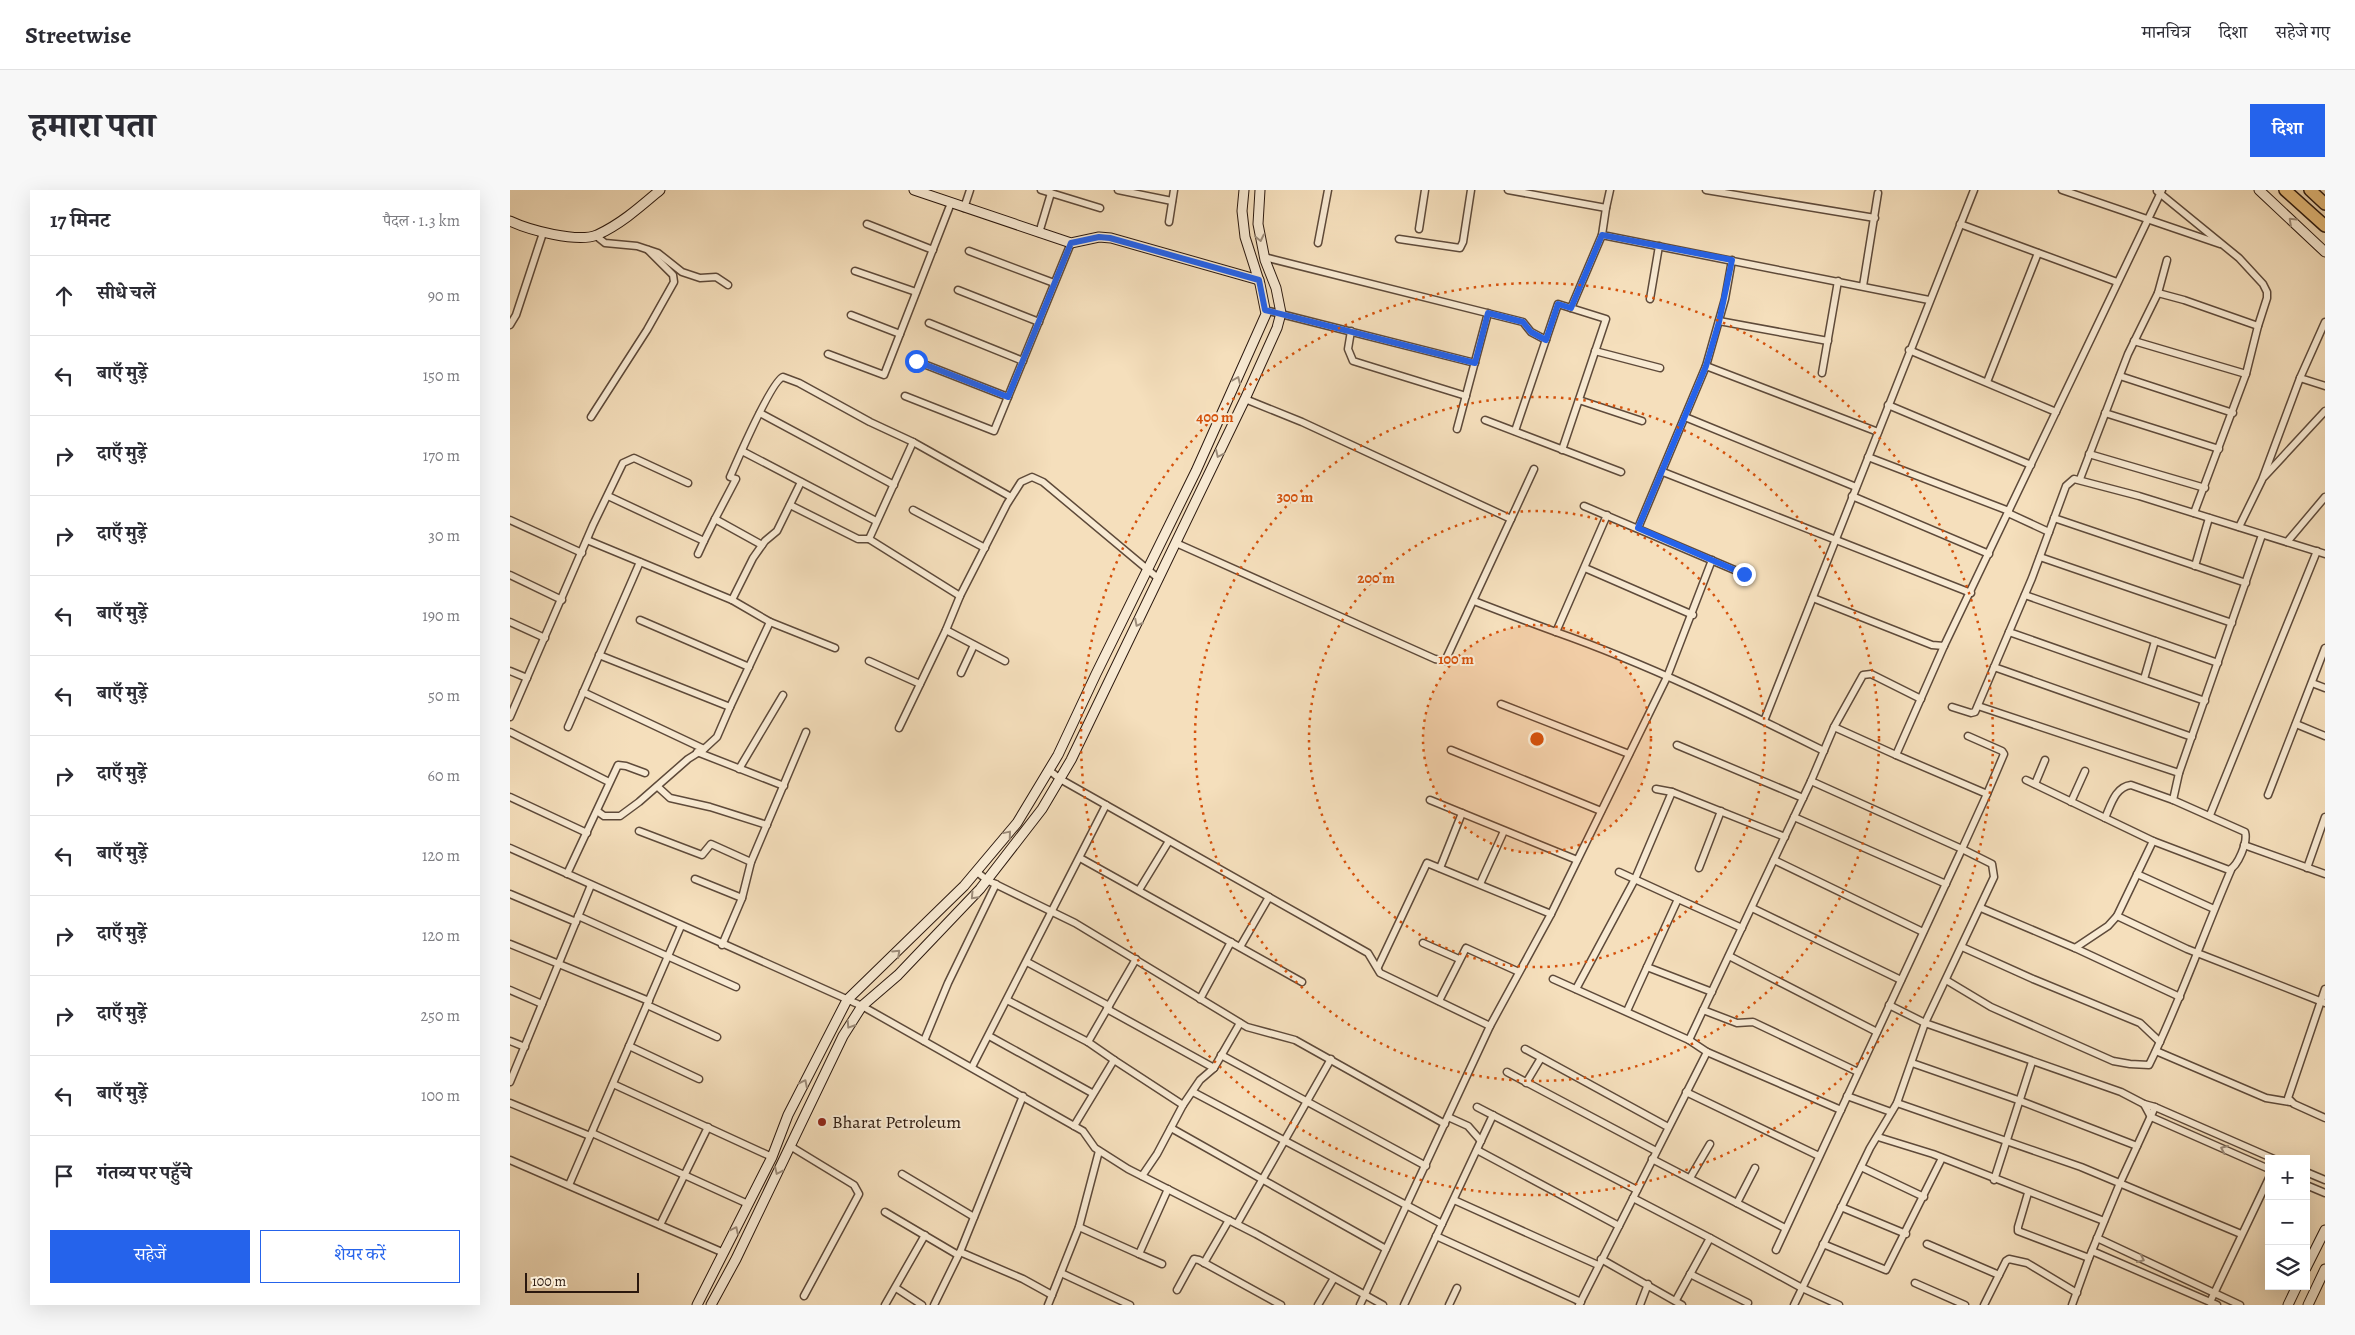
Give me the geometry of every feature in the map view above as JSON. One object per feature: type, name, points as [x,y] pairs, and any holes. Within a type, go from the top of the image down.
[{"type":"highway","points":[[2285,190],[2325,226]]},
{"type":"highway","points":[[2310,190],[2325,204]]},
{"type":"street","points":[[510,221],[542,232],[582,237],[595,235],[633,214],[660,190]]},
{"type":"street","points":[[914,190],[1071,243],[1099,237],[1110,238],[1259,280]]},
{"type":"street","points":[[964,208],[970,190]]},
{"type":"street","points":[[1042,190],[1100,208]]},
{"type":"street","points":[[1118,190],[1172,202]]},
{"type":"street","points":[[1169,222],[1174,190]]},
{"type":"street","points":[[697,1305],[772,1157],[788,1115],[847,1000],[939,913],[976,872],[1017,823],[1058,755],[1225,409],[1265,310],[1259,280],[1245,237],[1242,211],[1244,190]]},
{"type":"street","points":[[715,1304],[843,1036],[862,1006],[898,975],[991,882],[1032,823],[1060,780],[1160,579],[1246,399],[1277,328],[1281,313],[1276,288],[1264,257],[1258,224],[1260,190]]},
{"type":"street","points":[[1318,243],[1328,190]]},
{"type":"street","points":[[1419,229],[1425,190]]},
{"type":"street","points":[[1399,239],[1460,248],[1464,242],[1471,190]]},
{"type":"street","points":[[1508,190],[1606,208]]},
{"type":"street","points":[[1571,308],[1602,235],[1610,190]]},
{"type":"street","points":[[1706,190],[1874,218]]},
{"type":"street","points":[[1764,721],[1974,190]]},
{"type":"street","points":[[2062,190],[2223,245]]},
{"type":"street","points":[[2259,190],[2325,252]]},
{"type":"street","points":[[1896,755],[1944,646],[2118,282],[2159,191],[2239,258],[2263,284],[2267,292],[2246,374],[2205,488],[2194,513]]},
{"type":"street","points":[[1039,233],[1051,193]]},
{"type":"street","points":[[1863,286],[1878,193]]},
{"type":"street","points":[[828,354],[884,375],[951,203]]},
{"type":"street","points":[[867,224],[932,250]]},
{"type":"street","points":[[1960,224],[2118,282]]},
{"type":"street","points":[[510,325],[516,315],[542,232]]},
{"type":"street","points":[[595,235],[605,243],[636,246],[658,253],[682,272],[700,278],[716,277],[728,285]]},
{"type":"street","points":[[1602,235],[1929,300]]},
{"type":"street","points":[[905,396],[994,431],[1071,243]]},
{"type":"street","points":[[1650,299],[1659,246]]},
{"type":"street","points":[[591,417],[647,330],[674,282],[673,275],[648,250]]},
{"type":"street","points":[[969,251],[1054,283]]},
{"type":"street","points":[[1987,382],[2038,252]]},
{"type":"street","points":[[1264,257],[1523,322],[1531,332],[1546,340]]},
{"type":"street","points":[[1638,528],[1706,366],[1719,322],[1732,260]]},
{"type":"street","points":[[2080,479],[2134,341],[2158,292],[2167,260]]},
{"type":"street","points":[[855,271],[916,292]]},
{"type":"street","points":[[1822,373],[1838,281]]},
{"type":"street","points":[[958,290],[1039,322]]},
{"type":"street","points":[[2158,292],[2258,326]]},
{"type":"street","points":[[1515,431],[1558,304],[1606,319],[1562,450]]},
{"type":"street","points":[[1265,310],[1475,363]]},
{"type":"street","points":[[1457,429],[1488,313]]},
{"type":"street","points":[[851,316],[900,334]]},
{"type":"street","points":[[1719,322],[1828,341]]},
{"type":"street","points":[[2239,527],[2262,480],[2300,378],[2325,322]]},
{"type":"street","points":[[930,323],[1022,361]]},
{"type":"street","points":[[1352,331],[1348,349],[1353,361],[1466,396]]},
{"type":"street","points":[[2134,341],[2246,374]]},
{"type":"street","points":[[1910,350],[2056,412]]},
{"type":"street","points":[[1595,351],[1660,368]]},
{"type":"street","points":[[916,361],[1008,397]]},
{"type":"street","points":[[1706,366],[1878,432]]},
{"type":"street","points":[[2120,376],[2233,413]]},
{"type":"street","points":[[698,554],[714,519],[736,479],[730,477],[778,379],[789,378],[870,422],[913,442],[1011,497]]},
{"type":"street","points":[[2300,378],[2325,386]]},
{"type":"street","points":[[1246,399],[1319,430],[1511,519]]},
{"type":"street","points":[[1578,400],[1642,421]]},
{"type":"street","points":[[1888,405],[2031,465]]},
{"type":"street","points":[[2262,480],[2325,411]]},
{"type":"street","points":[[2105,412],[2219,449]]},
{"type":"street","points":[[760,413],[894,485]]},
{"type":"street","points":[[1685,417],[1856,487]]},
{"type":"street","points":[[1485,420],[1621,472]]},
{"type":"street","points":[[868,539],[913,442]]},
{"type":"street","points":[[742,451],[876,521]]},
{"type":"street","points":[[2089,454],[2205,488]]},
{"type":"street","points":[[1868,457],[2009,512],[2049,532]]},
{"type":"street","points":[[510,717],[587,540],[623,463],[634,458],[688,483]]},
{"type":"street","points":[[1176,543],[1441,661],[1446,661],[1534,469]]},
{"type":"street","points":[[1663,472],[1970,593]]},
{"type":"street","points":[[899,728],[946,630],[960,596],[1011,497],[1020,482],[1025,479],[1036,478],[1160,579]]},
{"type":"street","points":[[1952,707],[1971,713],[1975,712],[2025,595],[2069,482],[2080,479],[2325,554]]},
{"type":"street","points":[[732,600],[762,544],[777,531],[801,482]]},
{"type":"street","points":[[608,496],[704,541]]},
{"type":"street","points":[[1852,496],[1989,554]]},
{"type":"street","points":[[2287,542],[2325,497]]},
{"type":"street","points":[[790,505],[858,539],[868,539],[960,596]]},
{"type":"street","points":[[1584,506],[1744,574]]},
{"type":"street","points":[[912,510],[985,548]]},
{"type":"street","points":[[1556,632],[1608,515]]},
{"type":"street","points":[[2054,518],[2246,583]]},
{"type":"street","points":[[2195,566],[2209,518]]},
{"type":"street","points":[[714,519],[762,544]]},
{"type":"street","points":[[510,520],[582,553]]},
{"type":"street","points":[[2173,800],[2179,773],[2262,535]]},
{"type":"street","points":[[587,540],[732,600],[770,622],[835,648]]},
{"type":"street","points":[[2210,815],[2317,551]]},
{"type":"street","points":[[2040,557],[2232,623]]},
{"type":"street","points":[[1360,1305],[1490,1026],[1551,914],[1667,677],[1712,560]]},
{"type":"street","points":[[568,727],[640,562]]},
{"type":"street","points":[[1585,568],[1692,615]]},
{"type":"street","points":[[510,575],[562,600]]},
{"type":"street","points":[[2025,595],[2218,663]]},
{"type":"street","points":[[1813,598],[1932,645],[1944,646]]},
{"type":"street","points":[[1474,601],[1667,677],[1764,721],[1824,751]]},
{"type":"street","points":[[640,620],[749,667]]},
{"type":"street","points":[[510,622],[544,638]]},
{"type":"street","points":[[597,811],[604,816],[620,816],[658,787],[717,737],[770,622]]},
{"type":"street","points":[[946,630],[1005,661]]},
{"type":"street","points":[[2009,632],[2205,701]]},
{"type":"street","points":[[2144,679],[2155,641]]},
{"type":"street","points":[[961,673],[974,645]]},
{"type":"street","points":[[2268,795],[2325,648]]},
{"type":"street","points":[[599,655],[730,708]]},
{"type":"street","points":[[869,661],[920,684]]},
{"type":"street","points":[[1994,668],[2192,737]]},
{"type":"street","points":[[510,671],[527,678]]},
{"type":"street","points":[[1689,1040],[1811,781],[1834,727],[1859,679],[1867,674],[1921,699]]},
{"type":"street","points":[[2312,683],[2325,688]]},
{"type":"street","points":[[583,692],[704,749]]},
{"type":"street","points":[[739,769],[783,695]]},
{"type":"street","points":[[1501,704],[1629,754]]},
{"type":"street","points":[[1978,706],[2179,773]]},
{"type":"street","points":[[2296,724],[2325,736]]},
{"type":"street","points":[[1834,727],[1987,794]]},
{"type":"street","points":[[510,732],[609,782]]},
{"type":"street","points":[[722,945],[742,898],[751,862],[806,732]]},
{"type":"street","points":[[1776,1250],[1962,850],[2004,754],[2002,751],[1968,736]]},
{"type":"street","points":[[1677,745],[1803,798]]},
{"type":"street","points":[[1451,750],[1601,811]]},
{"type":"street","points":[[697,752],[784,786]]},
{"type":"street","points":[[2034,784],[2045,760]]},
{"type":"street","points":[[567,874],[618,765],[645,773]]},
{"type":"street","points":[[1049,770],[1060,780],[1368,953],[1380,973],[1490,1026]]},
{"type":"street","points":[[2071,802],[2085,771]]},
{"type":"street","points":[[2026,780],[2153,841],[2231,870]]},
{"type":"street","points":[[1794,1305],[1860,1167],[1890,1112],[1897,1103],[1925,1023],[1994,877],[1992,864],[1811,781]]},
{"type":"street","points":[[1946,980],[1992,1007],[2113,1061],[2130,1064],[2149,1064],[2180,997],[2196,952],[2246,837],[2245,832],[2210,815],[2131,785],[2124,786],[2119,790],[2105,818]]},
{"type":"street","points":[[658,787],[670,798],[710,807],[767,825]]},
{"type":"street","points":[[1656,789],[1672,792],[1785,837]]},
{"type":"street","points":[[1576,989],[1635,879],[1672,792]]},
{"type":"street","points":[[510,797],[587,832]]},
{"type":"street","points":[[1430,800],[1577,860]]},
{"type":"street","points":[[972,1067],[1106,806]]},
{"type":"street","points":[[1700,868],[1721,812]]},
{"type":"street","points":[[1440,868],[1462,813]]},
{"type":"street","points":[[1794,817],[1946,884]]},
{"type":"street","points":[[2307,868],[2325,817]]},
{"type":"street","points":[[639,831],[702,855],[711,844],[751,862]]},
{"type":"street","points":[[1480,884],[1504,831]]},
{"type":"street","points":[[1140,890],[1169,841]]},
{"type":"street","points":[[2075,948],[2108,926],[2117,916],[2153,841]]},
{"type":"street","points":[[2244,845],[2325,874]]},
{"type":"street","points":[[510,848],[722,945],[862,1006],[1083,1131],[1100,1151],[1142,1176],[1237,1224],[1383,1305]]},
{"type":"street","points":[[1080,858],[1302,982]]},
{"type":"street","points":[[1774,860],[1923,932]]},
{"type":"street","points":[[1378,967],[1427,864],[1551,914]]},
{"type":"street","points":[[976,872],[991,882],[1052,912],[1136,959],[1240,1023],[1262,1032],[1285,1036],[1331,1059],[1445,1124]]},
{"type":"street","points":[[1619,872],[1742,928]]},
{"type":"street","points":[[2137,874],[2214,909]]},
{"type":"street","points":[[695,879],[742,898]]},
{"type":"street","points":[[924,1041],[991,882]]},
{"type":"street","points":[[510,1082],[591,885]]},
{"type":"street","points":[[510,894],[668,956],[736,987]]},
{"type":"street","points":[[1240,947],[1269,897]]},
{"type":"street","points":[[1627,1011],[1678,899]]},
{"type":"street","points":[[1752,908],[1901,980]]},
{"type":"street","points":[[1980,908],[2075,948],[2180,997]]},
{"type":"street","points":[[2117,916],[2196,952],[2323,1002]]},
{"type":"street","points":[[569,1185],[681,926]]},
{"type":"street","points":[[1200,999],[1231,942]]},
{"type":"street","points":[[1424,943],[1459,959]]},
{"type":"street","points":[[510,944],[648,1003],[717,1037]]},
{"type":"street","points":[[1438,1001],[1463,950],[1469,948],[1519,972]]},
{"type":"street","points":[[1962,948],[2140,1023],[2160,1042]]},
{"type":"street","points":[[1728,956],[1877,1032]]},
{"type":"street","points":[[1088,1042],[1136,959]]},
{"type":"street","points":[[1027,962],[1214,1068]]},
{"type":"street","points":[[1647,966],[1712,992]]},
{"type":"street","points":[[1553,979],[1689,1040],[1707,1052],[1841,1110]]},
{"type":"street","points":[[2290,1102],[2288,1098],[2291,1088],[2323,1002],[2325,989]]},
{"type":"street","points":[[510,990],[542,1004]]},
{"type":"street","points":[[1008,1000],[1088,1042],[1183,1105]]},
{"type":"street","points":[[1889,1005],[1925,1023],[2121,1092],[2144,1104],[2155,1107],[2265,1155]]},
{"type":"street","points":[[1703,1010],[1737,1023],[1753,1022],[1858,1072]]},
{"type":"street","points":[[1142,1176],[1158,1154],[1183,1105],[1200,1080],[1214,1068],[1240,1023]]},
{"type":"street","points":[[989,1036],[1092,1093]]},
{"type":"street","points":[[510,1041],[525,1047]]},
{"type":"street","points":[[629,1046],[699,1079]]},
{"type":"street","points":[[1525,1049],[1668,1127]]},
{"type":"street","points":[[2156,1051],[2266,1098],[2290,1102],[2325,1118]]},
{"type":"street","points":[[1436,1236],[1580,1304],[1599,1262],[1707,1052]]},
{"type":"street","points":[[1221,1055],[1426,1166]]},
{"type":"street","points":[[1526,1083],[1541,1058]]},
{"type":"street","points":[[1237,1224],[1331,1059]]},
{"type":"street","points":[[1074,1126],[1092,1093],[1114,1060]]},
{"type":"street","points":[[1994,1180],[2032,1062]]},
{"type":"street","points":[[1912,1064],[2020,1100],[2137,1146]]},
{"type":"street","points":[[1507,1072],[1656,1151]]},
{"type":"street","points":[[613,1084],[772,1157]]},
{"type":"street","points":[[1193,1092],[1442,1224]]},
{"type":"street","points":[[1686,1092],[1819,1156]]},
{"type":"street","points":[[934,1305],[959,1253],[1023,1096]]},
{"type":"street","points":[[1847,1096],[1890,1112]]},
{"type":"street","points":[[510,1102],[591,1135],[748,1204]]},
{"type":"street","points":[[1897,1103],[2006,1140],[2120,1182],[2241,1234]]},
{"type":"street","points":[[2144,1104],[2151,1117],[2265,1167]]},
{"type":"street","points":[[1477,1107],[1637,1190]]},
{"type":"street","points":[[2072,1305],[2120,1182],[2155,1107]]},
{"type":"street","points":[[1404,1305],[1493,1115]]},
{"type":"street","points":[[1448,1117],[1468,1126],[1481,1141]]},
{"type":"street","points":[[660,1225],[708,1127]]},
{"type":"street","points":[[1171,1128],[1263,1179],[1301,1203],[1386,1249]]},
{"type":"street","points":[[1878,1137],[1942,1158],[1994,1180],[2104,1221]]},
{"type":"street","points":[[1690,1178],[1710,1144]]},
{"type":"street","points":[[790,1146],[854,1185],[859,1194],[804,1296]]},
{"type":"street","points":[[1477,1150],[1619,1226]]},
{"type":"street","points":[[1048,1305],[1079,1227],[1100,1151]]},
{"type":"street","points":[[1652,1158],[1786,1228]]},
{"type":"street","points":[[1822,1244],[1886,1270],[1906,1234],[1942,1158]]},
{"type":"street","points":[[510,1160],[724,1253]]},
{"type":"street","points":[[1860,1167],[1924,1197]]},
{"type":"street","points":[[1737,1203],[1755,1168]]},
{"type":"street","points":[[902,1174],[974,1217]]},
{"type":"street","points":[[2310,1174],[2325,1180]]},
{"type":"street","points":[[2092,1251],[2214,1304],[2214,1293],[2265,1186]]},
{"type":"street","points":[[2310,1187],[2325,1193]]},
{"type":"street","points":[[1139,1254],[1168,1189]]},
{"type":"street","points":[[2028,1192],[2018,1231],[2089,1258]]},
{"type":"street","points":[[1633,1198],[1802,1288],[1839,1305]]},
{"type":"street","points":[[1454,1200],[1648,1284],[1682,1305]]},
{"type":"street","points":[[1841,1206],[1906,1234]]},
{"type":"street","points":[[885,1212],[959,1253],[1023,1279],[1052,1295]]},
{"type":"street","points":[[1204,1263],[1229,1220]]},
{"type":"street","points":[[1079,1227],[1162,1264]]},
{"type":"street","points":[[2310,1260],[2325,1230]]},
{"type":"street","points":[[886,1305],[925,1235]]},
{"type":"street","points":[[1676,1300],[1710,1238]]},
{"type":"street","points":[[2097,1238],[2240,1305]]},
{"type":"street","points":[[1927,1244],[1999,1275]]},
{"type":"street","points":[[1177,1290],[1194,1259],[1282,1305]]},
{"type":"street","points":[[1984,1305],[2009,1259],[2021,1260],[2077,1293]]},
{"type":"street","points":[[2308,1305],[2325,1269]]},
{"type":"street","points":[[1061,1273],[1130,1305]]},
{"type":"street","points":[[1690,1274],[1748,1303]]},
{"type":"street","points":[[1318,1305],[1334,1278]]},
{"type":"street","points":[[1914,1282],[1965,1305]]},
{"type":"street","points":[[1640,1305],[1648,1284]]},
{"type":"street","points":[[896,1288],[922,1305]]},
{"type":"street","points":[[1450,1305],[1457,1288]]},
{"type":"street","points":[[2288,1305],[2296,1290]]},
{"type":"place","name":"Bharat Petroleum","points":[[822,1122]]},
{"type":"route","points":[[916,361],[1008,397],[1071,243],[1099,237],[1110,238],[1259,280],[1265,302],[1265,310],[1475,363],[1488,313],[1523,322],[1531,332],[1546,340],[1558,304],[1571,308],[1602,235],[1732,260],[1725,299],[1706,366],[1638,528],[1744,574]]}]
